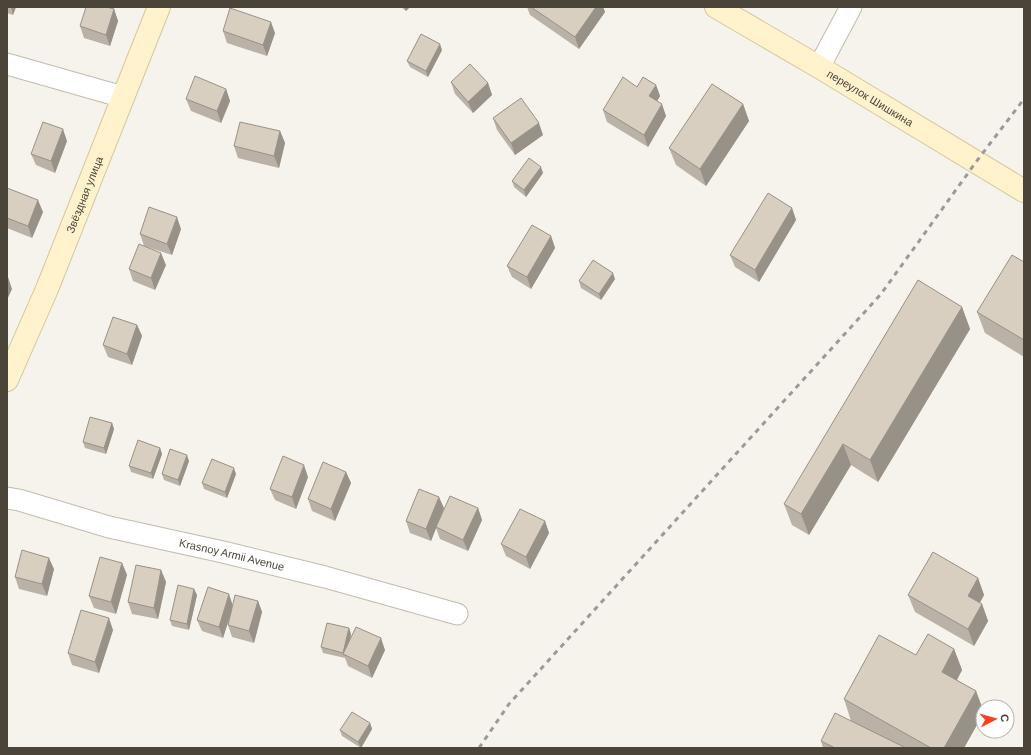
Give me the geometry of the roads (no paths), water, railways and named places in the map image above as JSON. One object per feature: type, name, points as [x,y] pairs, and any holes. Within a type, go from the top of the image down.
[{"type":"main road","name":"Звёздная улица","points":[[7,380],[47,289],[158,7]]},
{"type":"main road","name":"переулок Шишкина","points":[[716,7],[819,67],[1024,191]]},
{"type":"street","points":[[819,67],[851,7]]},
{"type":"street","points":[[7,64],[124,96]]},
{"type":"street","name":"Krasnoy Armii Avenue","points":[[7,498],[19,500],[109,527],[310,573],[457,614]]},
{"type":"railway","points":[[479,748],[509,704],[881,294],[976,162],[1024,99]]}]
